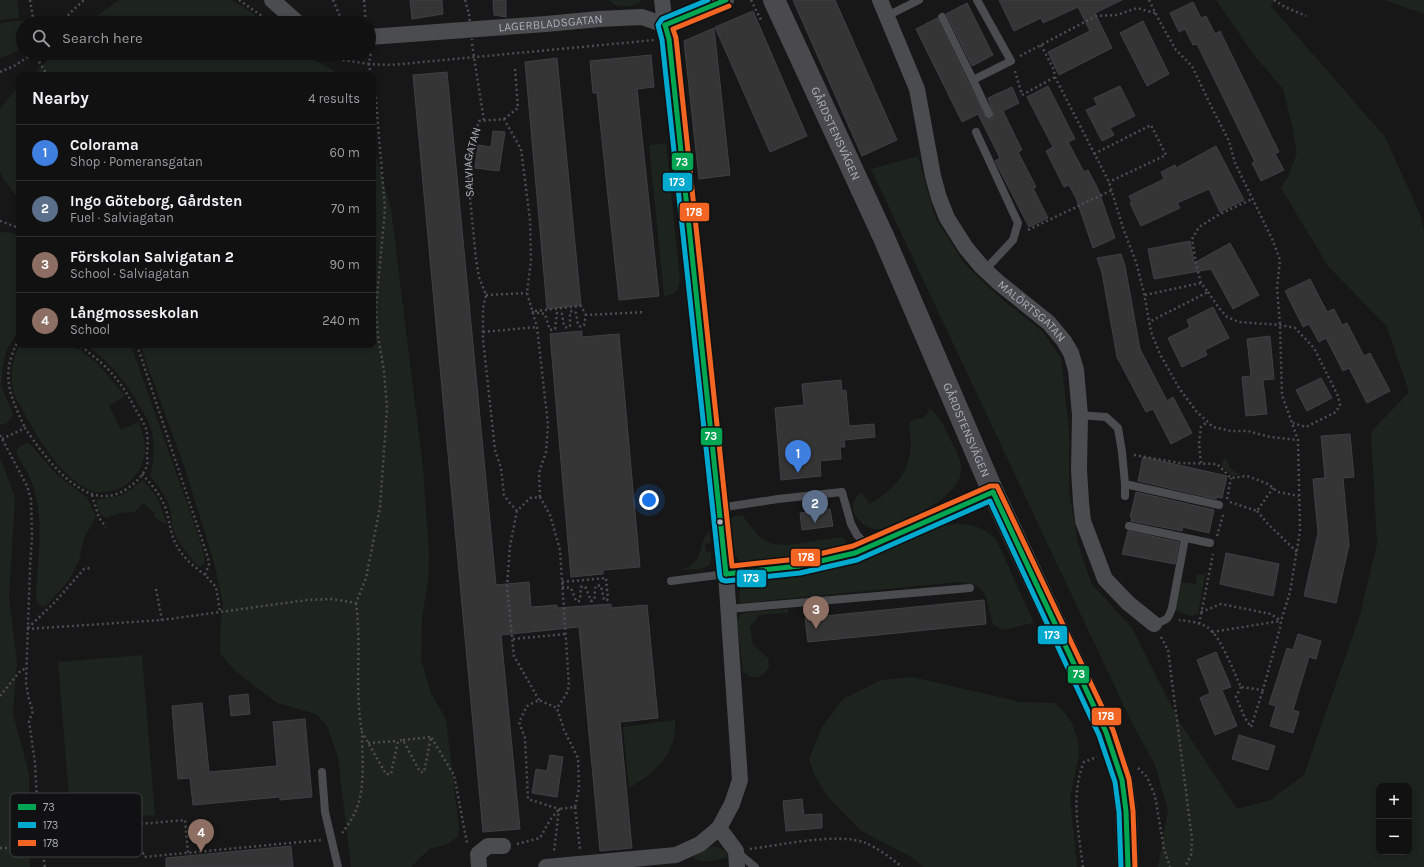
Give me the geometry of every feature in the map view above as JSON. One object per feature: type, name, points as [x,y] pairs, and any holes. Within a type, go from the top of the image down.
[{"type":"street","points":[[272,0],[290,16]]},
{"type":"street","points":[[549,862],[589,862],[676,856],[700,844],[718,828],[732,804],[740,780],[726,574],[667,32],[662,0]]},
{"type":"street","points":[[667,32],[726,0]]},
{"type":"street","name":"GÅRDSTENSVÄGEN","points":[[774,0],[884,238],[993,492],[1106,732],[1122,780],[1126,811],[1128,867]]},
{"type":"street","name":"MALÖRTSGATAN","points":[[880,0],[916,89],[932,176],[947,218],[966,248],[985,270],[1049,323],[1064,341],[1071,353],[1076,370],[1080,415],[1080,502],[1083,521],[1105,579],[1128,603],[1162,621]]},
{"type":"street","name":"LAGERBLADSGATAN","points":[[376,32],[546,24],[642,17],[667,32]]},
{"type":"street","points":[[726,574],[799,566],[855,553],[993,492]]},
{"type":"street","points":[[718,828],[736,851],[737,867]]},
{"type":"street","points":[[478,861],[488,846],[503,846]]},
{"type":"lane","points":[[886,16],[919,0]]},
{"type":"lane","points":[[973,80],[1011,61],[977,0]]},
{"type":"lane","points":[[942,18],[989,114]]},
{"type":"lane","points":[[976,132],[1018,223],[1013,240],[985,270]]},
{"type":"lane","points":[[1080,415],[1106,417],[1118,428],[1122,452],[1125,496]]},
{"type":"lane","points":[[1125,484],[1222,507]]},
{"type":"lane","points":[[719,508],[778,499],[842,492],[851,524],[868,547]]},
{"type":"lane","points":[[1130,526],[1212,543]]},
{"type":"lane","points":[[1162,621],[1172,608],[1185,538]]},
{"type":"lane","points":[[671,581],[726,574]]},
{"type":"lane","points":[[728,609],[970,588]]},
{"type":"lane","points":[[322,772],[325,812],[338,867]]},
{"type":"lane","points":[[736,851],[755,867]]},
{"type":"path","points":[[30,0],[33,16]]},
{"type":"path","points":[[67,16],[84,0]]},
{"type":"path","points":[[239,0],[262,16]]},
{"type":"path","points":[[333,0],[340,16]]},
{"type":"path","points":[[364,0],[366,16]]},
{"type":"path","points":[[465,0],[469,10],[474,58],[484,121]]},
{"type":"path","points":[[1149,0],[1176,50],[1192,66],[1230,141],[1235,162],[1273,241],[1280,260],[1277,288],[1280,325],[1282,396],[1298,440],[1300,531],[1290,592],[1280,621],[1280,628],[1251,727],[1245,718],[1236,697],[1241,687]]},
{"type":"path","points":[[1274,0],[1285,7],[1306,16]]},
{"type":"path","points":[[1055,77],[1022,95],[1011,61],[1096,16],[1116,15],[1137,8],[1156,14]]},
{"type":"path","points":[[342,60],[369,64],[392,65],[474,58],[667,32]]},
{"type":"path","points":[[1041,45],[1054,70],[1055,77],[1109,182],[1136,262],[1145,295],[1151,332],[1160,354],[1179,388],[1196,411],[1213,427],[1231,431],[1248,431],[1270,437],[1298,440]]},
{"type":"path","points":[[0,72],[23,60]]},
{"type":"path","points":[[38,60],[45,72]]},
{"type":"path","points":[[369,60],[370,72]]},
{"type":"path","points":[[515,68],[518,108],[504,119],[521,149],[530,220],[531,260],[527,293],[537,326],[548,425],[546,452],[539,473],[540,497],[550,515],[560,550],[569,686],[566,695],[557,708]]},
{"type":"path","points":[[142,853],[144,857],[337,838],[341,835],[355,812],[361,793],[362,732],[358,713],[358,623],[356,603],[366,578],[380,507],[386,408],[384,371],[378,336],[376,308],[385,209],[376,100]]},
{"type":"path","name":"SALVIAGATAN","points":[[486,295],[479,277],[476,259],[469,188],[468,158],[479,121],[504,119]]},
{"type":"path","points":[[1094,154],[1151,125],[1166,155],[1109,182]]},
{"type":"path","points":[[1016,232],[1028,230],[1112,190]]},
{"type":"path","points":[[1252,199],[1220,214],[1199,227],[1192,239],[1196,264],[1201,283],[1219,308],[1228,317],[1239,322],[1280,325],[1295,328],[1314,348],[1338,396],[1340,405],[1336,412],[1306,427],[1292,423]]},
{"type":"path","points":[[0,221],[16,227]]},
{"type":"path","points":[[1145,295],[1201,283]]},
{"type":"path","points":[[1149,322],[1208,292]]},
{"type":"path","points":[[517,511],[504,495],[501,468],[495,450],[482,308],[486,295],[527,293]]},
{"type":"path","points":[[581,306],[586,315],[584,325],[581,327],[578,325],[576,312],[570,312],[570,326],[567,328],[564,326],[562,314],[557,313],[555,328],[550,330],[545,314],[532,312],[581,306]]},
{"type":"path","points":[[586,315],[645,312]]},
{"type":"path","points":[[483,332],[537,326]]},
{"type":"path","points":[[16,345],[9,359],[6,370],[7,386],[9,394],[25,428],[46,457],[67,479],[92,495],[110,495],[122,492],[134,483],[142,474],[147,464],[148,442],[145,428],[120,382],[109,369],[82,348]]},
{"type":"path","points":[[138,348],[208,558],[209,564],[205,575]]},
{"type":"path","points":[[1201,463],[1199,443],[1201,427],[1207,422]]},
{"type":"path","points":[[2,439],[25,428]]},
{"type":"path","points":[[0,435],[27,486],[31,499],[32,537],[27,629],[26,684],[28,700],[33,712],[29,720],[35,763],[37,793]]},
{"type":"path","points":[[1122,452],[1180,463],[1217,464],[1231,478]]},
{"type":"path","points":[[142,474],[162,499],[167,512],[170,530],[177,547],[188,561],[205,575],[216,588],[220,612]]},
{"type":"path","points":[[1231,478],[1247,476],[1268,484],[1278,492],[1299,496]]},
{"type":"path","points":[[1231,478],[1227,501],[1257,512],[1297,552]]},
{"type":"path","points":[[1257,512],[1273,488]]},
{"type":"path","points":[[92,495],[99,518],[106,527]]},
{"type":"path","points":[[540,497],[530,498],[517,511],[510,546],[507,587],[514,656],[539,700],[557,708],[564,730],[578,758],[579,788],[576,807],[589,862]]},
{"type":"path","points":[[1199,624],[1212,543],[1222,507]]},
{"type":"path","points":[[27,629],[55,602],[84,569],[90,568]]},
{"type":"path","points":[[562,582],[606,578],[609,590],[607,600],[604,600],[601,586],[597,585],[595,587],[595,598],[591,601],[584,586],[581,587],[580,600],[576,601],[572,588],[568,586],[562,587]]},
{"type":"path","points":[[156,589],[162,620]]},
{"type":"path","points":[[27,629],[162,620],[307,600],[332,599],[356,603]]},
{"type":"path","points":[[1202,612],[1221,604],[1271,614],[1280,621]]},
{"type":"path","points":[[1186,867],[1191,855],[1192,839],[1168,650],[1162,621],[1199,624],[1207,627],[1216,636],[1241,687]]},
{"type":"path","points":[[1212,632],[1280,621]]},
{"type":"path","points":[[513,639],[566,634]]},
{"type":"path","points":[[0,696],[21,670],[26,669]]},
{"type":"path","points":[[1241,687],[1263,690]]},
{"type":"path","points":[[539,700],[527,706],[519,722],[524,738],[528,799],[559,809],[576,807]]},
{"type":"path","points":[[362,732],[386,774],[391,774],[398,741]]},
{"type":"path","points":[[368,743],[431,737]]},
{"type":"path","points":[[403,740],[420,772],[424,772],[431,737]]},
{"type":"path","points":[[431,737],[454,775],[467,845],[478,861]]},
{"type":"path","points":[[1083,867],[1078,825],[1077,793],[1080,772],[1084,762],[1113,751]]},
{"type":"path","points":[[1137,767],[1147,777],[1154,796],[1164,849],[1170,867]]},
{"type":"path","points":[[503,846],[521,844],[540,838],[550,820],[559,809]]},
{"type":"path","points":[[549,862],[559,809]]},
{"type":"path","points":[[142,824],[185,820],[188,853]]},
{"type":"path","points":[[736,851],[826,838],[851,839],[867,843],[902,867]]},
{"type":"path","points":[[0,848],[7,848],[10,846]]},
{"type":"path","points":[[44,857],[45,867]]},
{"type":"shaded area","points":[[0,0],[17,0],[19,16],[16,16],[16,18],[0,20]]},
{"type":"shaded area","points":[[119,0],[232,0],[257,16],[97,16]]},
{"type":"shaded area","points":[[609,0],[642,0],[635,5],[620,6]]},
{"type":"shaded area","points":[[1216,0],[1276,0],[1270,5],[1385,137],[1420,214],[1424,230],[1424,867],[1158,867],[1168,810],[1155,765],[1131,721],[871,169],[918,156],[935,217],[964,263],[998,296],[1042,331],[1061,358],[1069,430],[1069,492],[1078,543],[1091,583],[1132,628],[1179,721],[1237,809],[1270,800],[1304,775],[1360,615],[1377,544],[1371,432],[1409,392],[1387,327],[1328,266],[1281,188],[1288,177],[1297,153],[1283,89],[1254,55]]},
{"type":"shaded area","points":[[1384,0],[1424,0],[1424,14]]},
{"type":"shaded area","points":[[16,21],[16,52],[0,58],[0,23]]},
{"type":"shaded area","points":[[48,60],[314,60],[336,72],[35,72]]},
{"type":"shaded area","points":[[16,90],[16,196],[0,171],[0,109]]},
{"type":"shaded area","points":[[666,143],[680,280],[674,293],[664,296],[649,145]]},
{"type":"shaded area","points":[[376,156],[391,209],[423,467],[429,556],[428,582],[422,618],[421,659],[431,693],[446,719],[459,828],[458,836],[448,844],[429,849],[411,867],[351,867],[338,757],[327,726],[316,714],[277,703],[235,671],[220,653],[223,604],[214,562],[185,469],[141,348],[376,348]]},
{"type":"shaded area","points":[[0,232],[16,235],[16,334],[6,351],[1,386],[13,414],[8,422],[2,425],[0,424]]},
{"type":"shaded area","points":[[19,348],[76,348],[99,365],[125,396],[109,406],[121,430],[138,422],[144,438],[145,454],[143,461],[140,469],[127,484],[113,491],[94,492],[78,483],[59,466],[29,422],[16,398],[12,383],[12,367]]},
{"type":"shaded area","points":[[90,348],[132,348],[197,532],[205,558],[204,564],[200,567],[188,555],[178,539],[173,529],[168,502],[163,492],[150,476],[153,463],[153,436],[147,418],[131,391],[118,374]]},
{"type":"shaded area","points":[[930,408],[942,422],[958,455],[961,468],[960,476],[956,484],[944,497],[911,518],[890,527],[879,529],[870,528],[861,522],[855,514],[853,505],[855,499],[861,492],[870,504],[887,492],[899,480],[904,472],[910,455],[910,422],[926,416]]},
{"type":"shaded area","points":[[27,443],[31,445],[53,471],[87,497],[96,517],[84,538],[79,561],[69,580],[47,605],[42,607],[36,600],[40,540],[36,495],[31,480],[16,453],[19,447]]},
{"type":"shaded area","points":[[0,458],[15,497],[9,597],[17,663],[13,714],[29,774],[29,793],[10,793],[10,857],[30,857],[30,867],[0,867]]},
{"type":"shaded area","points":[[1226,458],[1230,468],[1240,475],[1231,475],[1222,467],[1222,461]]},
{"type":"shaded area","points":[[143,480],[158,499],[167,525],[154,517],[155,513],[143,503],[135,512],[120,513],[106,518],[100,513],[97,506],[97,500],[123,495]]},
{"type":"shaded area","points":[[742,515],[759,537],[773,544],[788,545],[843,537],[846,541],[846,545],[839,549],[816,556],[751,566],[738,558],[732,548],[730,519],[735,516]]},
{"type":"shaded area","points":[[959,524],[979,528],[996,539],[1034,623],[1001,630],[993,624],[986,596],[980,588],[972,584],[960,582],[741,603],[739,601],[740,589],[751,581],[872,554],[929,531],[947,525]]},
{"type":"shaded area","points":[[709,532],[711,543],[705,544],[706,552],[711,551],[711,562],[709,566],[700,569],[682,570],[695,562],[705,537]]},
{"type":"shaded area","points":[[1197,574],[1205,575],[1198,614],[1191,616],[1175,610],[1181,582],[1196,584]]},
{"type":"shaded area","points":[[788,609],[788,613],[759,615],[750,627],[753,645],[768,658],[769,667],[761,676],[754,677],[746,674],[743,671],[737,621],[739,616],[762,611]]},
{"type":"shaded area","points":[[142,655],[155,815],[142,816],[142,793],[69,793],[58,662]]},
{"type":"shaded area","points":[[913,677],[1020,702],[1054,703],[1062,709],[1072,723],[1078,741],[1079,755],[1070,797],[1077,867],[924,867],[911,857],[860,830],[828,797],[815,776],[809,759],[822,727],[843,699],[881,680]]},
{"type":"shaded area","points":[[675,720],[673,742],[662,761],[647,776],[629,788],[623,727]]},
{"type":"shaded area","points":[[713,846],[722,849],[726,852],[728,857],[707,861],[695,859],[694,856]]},
{"type":"building","points":[[410,0],[442,0],[443,14],[412,19]]},
{"type":"building","points":[[493,0],[506,0],[506,17],[494,15]]},
{"type":"building","points":[[793,0],[835,0],[897,140],[862,156]]},
{"type":"building","points":[[999,0],[1122,0],[1095,13],[1112,48],[1059,75],[1048,52],[1090,31],[1078,7],[1043,23],[1041,18],[1014,31]]},
{"type":"building","points":[[1193,2],[1201,18],[1206,16],[1215,34],[1220,31],[1279,152],[1275,154],[1284,170],[1261,181],[1252,163],[1255,162],[1197,44],[1193,45],[1185,29],[1179,32],[1170,13]]},
{"type":"building","points":[[967,3],[993,55],[972,66],[946,14]]},
{"type":"building","points":[[753,11],[807,136],[770,152],[715,27]]},
{"type":"building","points":[[937,18],[986,118],[991,119],[994,115],[988,98],[1012,87],[1019,103],[1003,111],[1022,150],[1018,152],[1036,187],[1033,188],[1048,218],[1029,227],[995,161],[1000,158],[978,114],[962,122],[916,29]]},
{"type":"building","points":[[1143,21],[1169,74],[1147,86],[1120,33]]},
{"type":"building","points":[[714,28],[730,175],[699,179],[684,41]]},
{"type":"building","points":[[651,55],[654,87],[637,89],[659,296],[619,300],[597,93],[593,93],[590,61]]},
{"type":"building","points":[[557,58],[581,305],[547,309],[525,62]]},
{"type":"building","points":[[447,72],[496,585],[529,582],[531,607],[557,605],[557,608],[611,604],[611,608],[647,605],[658,718],[620,722],[632,848],[600,851],[579,627],[501,635],[520,829],[483,832],[413,75]]},
{"type":"building","points":[[1048,86],[1075,139],[1068,142],[1084,172],[1088,170],[1098,189],[1115,238],[1093,248],[1076,198],[1069,185],[1064,187],[1046,151],[1053,147],[1027,97]]},
{"type":"building","points":[[1120,86],[1135,116],[1110,128],[1114,135],[1102,141],[1086,110],[1097,105],[1094,98]]},
{"type":"building","points":[[493,131],[505,132],[499,171],[475,168],[478,145],[491,147]]},
{"type":"building","points":[[1216,146],[1244,200],[1220,212],[1209,189],[1177,203],[1180,208],[1141,226],[1130,203],[1132,202],[1129,196],[1164,179],[1161,172],[1175,165],[1176,168]]},
{"type":"building","points":[[1190,241],[1194,263],[1230,243],[1259,295],[1233,309],[1211,269],[1154,279],[1148,249]]},
{"type":"building","points":[[1121,254],[1125,266],[1140,349],[1167,401],[1173,397],[1192,433],[1171,444],[1153,409],[1146,412],[1117,357],[1102,273],[1097,258]]},
{"type":"building","points":[[1310,279],[1327,312],[1334,309],[1342,325],[1347,323],[1364,356],[1370,353],[1390,391],[1367,403],[1349,368],[1343,371],[1326,338],[1319,342],[1309,324],[1303,327],[1285,291]]},
{"type":"building","points":[[1213,307],[1229,338],[1205,350],[1207,355],[1182,367],[1168,338],[1190,327],[1187,320]]},
{"type":"building","points":[[582,331],[582,337],[619,334],[640,567],[603,570],[603,574],[571,577],[550,334]]},
{"type":"building","points":[[1270,336],[1274,379],[1263,380],[1267,414],[1246,416],[1242,377],[1251,376],[1247,339]]},
{"type":"building","points":[[1321,378],[1332,398],[1307,411],[1296,390]]},
{"type":"building","points":[[841,380],[842,391],[846,390],[849,426],[874,424],[875,437],[844,440],[845,447],[840,447],[841,459],[820,461],[821,476],[781,480],[775,408],[804,405],[802,384]]},
{"type":"building","points":[[1350,434],[1354,477],[1343,478],[1349,545],[1336,603],[1304,596],[1318,533],[1313,479],[1325,478],[1321,436]]},
{"type":"building","points":[[1143,457],[1227,476],[1222,498],[1217,497],[1216,499],[1138,481]]},
{"type":"building","points":[[1136,492],[1214,510],[1209,533],[1183,527],[1182,531],[1131,521],[1132,517],[1130,517]]},
{"type":"building","points":[[830,509],[833,526],[802,530],[800,513]]},
{"type":"building","points":[[1128,531],[1179,542],[1175,564],[1122,554]]},
{"type":"building","points":[[1226,553],[1279,564],[1273,596],[1220,584]]},
{"type":"building","points":[[984,600],[986,624],[808,642],[805,618]]},
{"type":"building","points":[[1298,634],[1321,641],[1316,659],[1309,657],[1293,710],[1299,712],[1293,733],[1270,726],[1276,706],[1269,704],[1287,648],[1293,650]]},
{"type":"building","points":[[1216,652],[1231,687],[1222,690],[1237,726],[1215,735],[1200,698],[1210,693],[1197,660]]},
{"type":"building","points":[[248,694],[250,714],[231,716],[229,696]]},
{"type":"building","points":[[202,703],[209,772],[277,766],[273,722],[305,719],[312,797],[280,800],[280,797],[193,805],[190,778],[178,779],[172,706]]},
{"type":"building","points":[[1239,735],[1275,746],[1268,770],[1232,759]]},
{"type":"building","points":[[550,755],[563,757],[557,797],[532,793],[536,769],[547,771]]},
{"type":"building","points":[[802,799],[804,815],[822,814],[822,828],[786,831],[783,801]]},
{"type":"building","points":[[291,846],[293,867],[166,867],[166,858]]},
{"type":"transit line","name":"173","points":[[708,0],[662,19],[658,25],[662,40],[720,577],[722,580],[726,581],[800,573],[857,560],[990,501],[1099,735],[1115,782],[1119,812],[1121,867]]},
{"type":"transit line","name":"73","points":[[665,25],[726,0]]},
{"type":"transit line","name":"178","points":[[729,6],[673,29],[676,38],[732,566],[798,559],[853,546],[990,486],[997,486],[1113,730],[1129,779],[1133,811],[1135,867]]},
{"type":"transit line","name":"73","points":[[665,25],[669,39],[726,574]]},
{"type":"transit line","name":"73","points":[[993,492],[1106,732],[1122,780],[1126,811],[1128,867]]},
{"type":"transit line","name":"73","points":[[726,574],[799,566],[855,553],[993,492]]},
{"type":"place","name":"Colorama","points":[[798,473]]},
{"type":"place","name":"Ingo Göteborg, Gårdsten","points":[[815,523]]},
{"type":"place","name":"Förskolan Salvigatan 2","points":[[816,629]]},
{"type":"place","name":"Långmosseskolan","points":[[201,852]]}]
